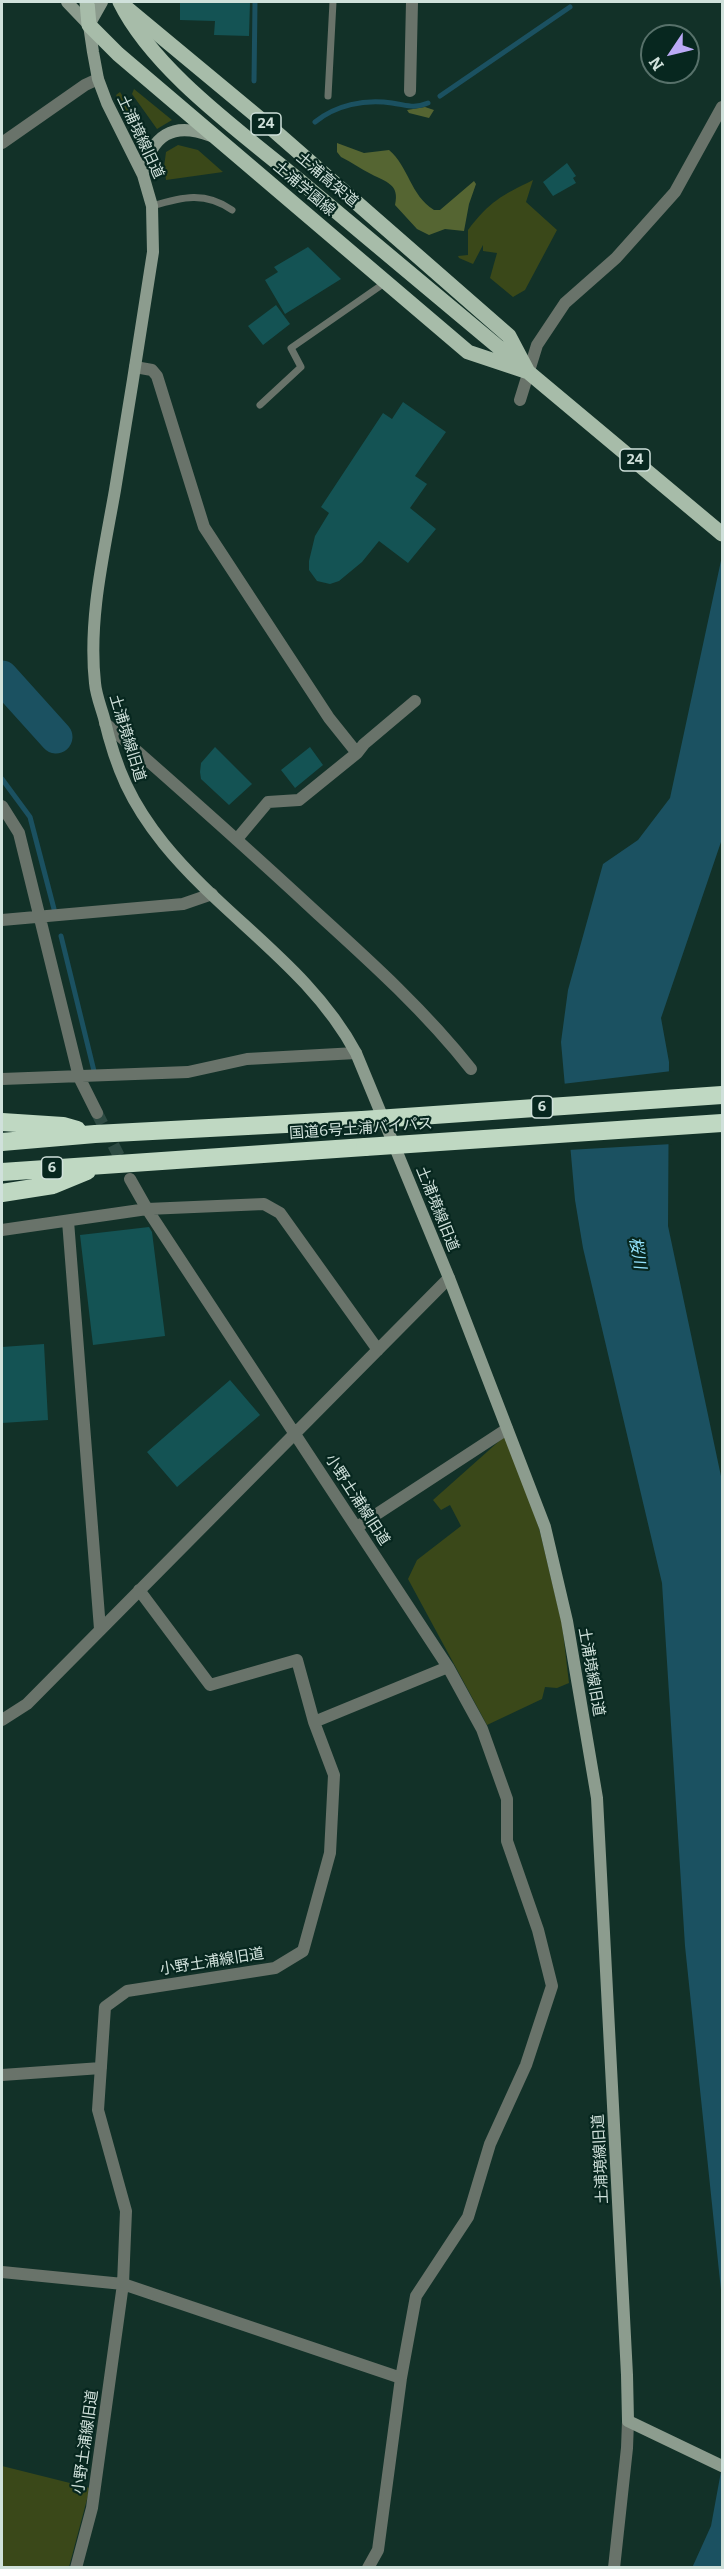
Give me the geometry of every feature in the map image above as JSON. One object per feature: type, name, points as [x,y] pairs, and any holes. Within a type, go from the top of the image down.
[{"type":"highway","name":"国道6号土浦バイパス","points":[[2,1142],[95,1134],[362,1120],[723,1095]]},
{"type":"highway","points":[[2,1122],[63,1126],[95,1134]]},
{"type":"highway","name":"国道6号土浦バイパス","points":[[2,1172],[723,1123]]},
{"type":"highway","points":[[2,1193],[53,1185],[103,1165]]},
{"type":"main road","points":[[87,2],[89,25]]},
{"type":"main road","name":"土浦学園線","points":[[119,2],[270,128],[509,336],[528,372]]},
{"type":"main road","name":"土浦高架道","points":[[119,2],[139,35],[162,61],[301,182],[528,372]]},
{"type":"main road","name":"土浦学園線","points":[[89,25],[118,54],[212,136],[468,352],[528,372],[723,534]]},
{"type":"street","points":[[67,2],[89,25],[102,2]]},
{"type":"street","points":[[410,91],[412,2]]},
{"type":"street","name":"土浦境線旧道","points":[[89,25],[98,80],[143,175],[152,206],[153,252],[98,595],[94,643],[95,684],[105,723],[128,792],[147,823],[171,853],[308,985],[332,1013],[356,1053],[449,1278],[547,1538],[567,1622],[597,1798],[628,2421]]},
{"type":"street","points":[[2,143],[85,85],[98,80]]},
{"type":"street","points":[[520,400],[537,345],[565,303],[616,258],[675,192],[723,107]]},
{"type":"street","points":[[143,175],[147,155],[158,140],[166,135],[179,131],[196,130],[212,136]]},
{"type":"street","points":[[135,367],[152,370],[157,376],[204,526],[329,718],[357,753]]},
{"type":"street","points":[[237,839],[268,802],[299,800],[357,753],[364,744],[415,701]]},
{"type":"street","points":[[105,723],[237,839],[359,952],[443,1034],[471,1069]]},
{"type":"street","points":[[2,806],[19,833],[79,1077],[98,1113]]},
{"type":"street","points":[[2,920],[183,904],[212,894]]},
{"type":"street","points":[[2,1079],[188,1072],[247,1059],[356,1053]]},
{"type":"street","name":"小野土浦線旧道","points":[[130,1179],[147,1209],[448,1667],[482,1729],[507,1799],[507,1841],[538,1930],[552,1986],[526,2065],[490,2144],[468,2217],[416,2296],[401,2378],[378,2550],[368,2568]]},
{"type":"street","points":[[2,1230],[147,1209],[264,1204],[280,1213],[378,1350]]},
{"type":"street","points":[[68,1221],[100,1629]]},
{"type":"street","points":[[2,1720],[27,1704],[449,1278]]},
{"type":"street","points":[[357,1527],[507,1429]]},
{"type":"street","name":"小野土浦線旧道","points":[[76,2568],[92,2508],[123,2284],[126,2211],[98,2110],[105,2007],[127,1990],[275,1968],[303,1951],[330,1853],[334,1775],[314,1722],[297,1660],[210,1685],[139,1590]]},
{"type":"street","points":[[314,1722],[448,1667]]},
{"type":"street","points":[[2,2075],[101,2068]]},
{"type":"street","points":[[2,2272],[123,2284],[401,2378]]},
{"type":"street","points":[[614,2568],[628,2421],[723,2466]]},
{"type":"lane","points":[[327,96],[333,2]]},
{"type":"lane","points":[[152,206],[200,197],[217,200],[232,210]]},
{"type":"lane","points":[[260,405],[301,367],[291,348],[386,282]]},
{"type":"green space","points":[[134,89],[172,120],[157,129],[132,94]]},
{"type":"green space","points":[[120,92],[147,136],[143,142],[131,127],[116,95]]},
{"type":"green space","points":[[425,107],[434,110],[429,118],[409,113],[407,110]]},
{"type":"green space","points":[[337,143],[364,153],[389,150],[401,164],[420,197],[434,210],[440,210],[474,181],[476,184],[469,204],[464,231],[445,229],[429,235],[417,229],[395,205],[394,188],[341,157],[337,152]]},
{"type":"green space","points":[[178,145],[198,150],[223,172],[166,180],[164,167],[166,152]]},
{"type":"green space","points":[[533,180],[526,202],[557,230],[525,290],[513,297],[490,278],[497,253],[483,251],[483,245],[473,264],[458,256],[468,255],[468,230],[483,212],[504,195]]},
{"type":"green space","points":[[506,1435],[539,1528],[562,1624],[569,1683],[557,1688],[545,1687],[542,1699],[487,1725],[408,1579],[417,1560],[461,1526],[450,1505],[441,1510],[433,1500]]},
{"type":"green space","points":[[2,2466],[90,2488],[69,2567],[2,2567]]},
{"type":"water","name":"桜川","points":[[722,556],[722,839],[661,1018],[669,1062],[668,1226],[722,1481],[722,2300],[685,1946],[662,1583],[583,1248],[575,1200],[561,1042],[568,990],[603,864],[638,840],[670,798]]},
{"type":"water","points":[[722,2466],[722,2567],[692,2568],[711,2526]]},
{"type":"pier","points":[[672,1071],[672,1144],[568,1150],[562,1084]]},
{"type":"building","points":[[180,2],[250,2],[249,36],[214,35],[215,21],[180,20]]},
{"type":"building","points":[[567,163],[576,176],[573,178],[576,183],[553,196],[543,182]]},
{"type":"building","points":[[308,247],[341,279],[285,314],[265,280],[278,272],[274,267]]},
{"type":"building","points":[[276,305],[290,324],[263,345],[248,326]]},
{"type":"building","points":[[403,402],[446,432],[415,476],[427,484],[410,508],[436,529],[408,563],[379,541],[362,562],[339,581],[330,584],[317,581],[309,570],[309,561],[315,536],[329,513],[321,507],[383,413],[392,419]]},
{"type":"building","points":[[215,747],[252,784],[229,805],[201,779],[201,763]]},
{"type":"building","points":[[310,747],[323,765],[295,788],[281,770]]},
{"type":"building","points":[[149,1227],[152,1232],[165,1336],[93,1345],[80,1235]]},
{"type":"building","points":[[44,1344],[48,1420],[2,1423],[2,1347]]},
{"type":"building","points":[[230,1380],[260,1415],[177,1487],[147,1452]]},
{"type":"waterway","points":[[254,81],[255,2]]},
{"type":"waterway","points":[[440,96],[570,7]]},
{"type":"waterway","points":[[315,122],[341,107],[361,103],[382,102],[414,106],[428,103]]},
{"type":"waterway","points":[[2,677],[56,737]]},
{"type":"waterway","points":[[2,779],[30,817],[54,909]]},
{"type":"waterway","points":[[61,936],[94,1071]]},
{"type":"tunnel","points":[[97,1113],[125,1168]]}]
